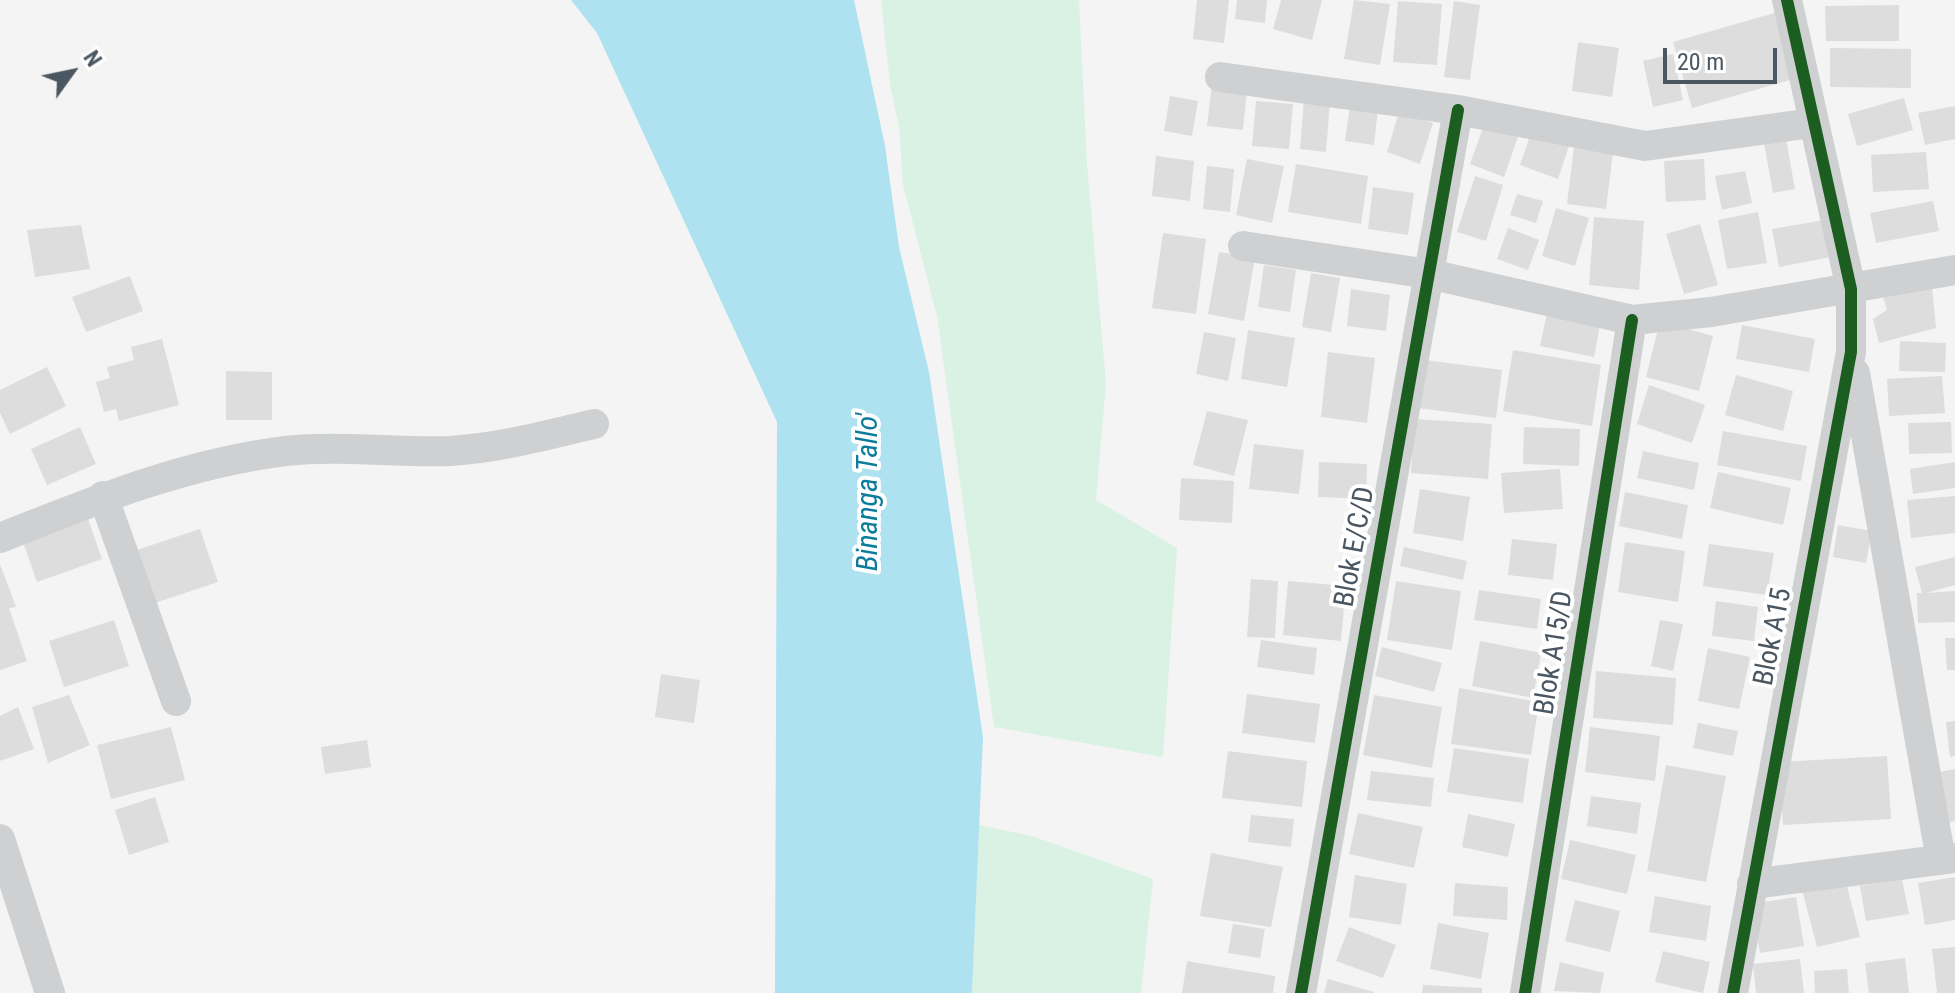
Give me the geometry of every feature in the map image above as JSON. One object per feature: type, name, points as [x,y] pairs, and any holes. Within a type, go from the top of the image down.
[{"type":"street","name":"Blok A15","points":[[1733,993],[1851,352],[1851,289],[1787,0]]},
{"type":"street","points":[[1220,77],[1458,110],[1645,146],[1812,123]]},
{"type":"street","name":"Blok E/C/D","points":[[1301,993],[1458,110]]},
{"type":"street","points":[[1243,246],[1429,274],[1632,320],[1711,312],[1851,289],[1885,279],[1955,270]]},
{"type":"street","name":"Blok A15/D","points":[[1525,993],[1632,320]]},
{"type":"street","points":[[1752,884],[1948,859],[1851,352]]},
{"type":"street","points":[[0,538],[103,496],[197,468],[271,453],[309,449],[468,450],[594,424]]},
{"type":"street","points":[[103,496],[176,701]]},
{"type":"street","points":[[0,839],[50,993]]},
{"type":"green space","points":[[881,0],[1079,0],[1087,164],[1106,383],[1096,500],[1177,548],[1163,757],[994,727],[937,316],[903,185],[899,127],[890,84]]},
{"type":"green space","points":[[979,825],[1032,836],[1153,879],[1141,993],[972,993]]},
{"type":"water","name":"Binanga Tallo'","points":[[571,0],[854,0],[885,146],[899,247],[929,372],[983,737],[972,993],[775,993],[777,422],[597,33]]},
{"type":"building","points":[[1197,0],[1229,0],[1224,43],[1193,39]]},
{"type":"building","points":[[1237,0],[1267,0],[1265,23],[1235,19]]},
{"type":"building","points":[[1281,0],[1322,0],[1312,40],[1273,29]]},
{"type":"building","points":[[1354,0],[1390,4],[1380,65],[1344,59]]},
{"type":"building","points":[[1398,1],[1442,4],[1437,65],[1393,62]]},
{"type":"building","points":[[1454,1],[1480,5],[1470,80],[1444,77]]},
{"type":"building","points":[[1899,5],[1899,41],[1826,41],[1825,6]]},
{"type":"building","points":[[1778,12],[1797,78],[1692,108],[1673,42]]},
{"type":"building","points":[[1578,42],[1619,48],[1612,97],[1572,91]]},
{"type":"building","points":[[1830,48],[1911,49],[1911,88],[1830,87]]},
{"type":"building","points":[[1673,54],[1683,100],[1653,107],[1643,61]]},
{"type":"building","points":[[1212,84],[1247,89],[1243,130],[1207,126]]},
{"type":"building","points":[[1170,96],[1198,101],[1192,136],[1164,131]]},
{"type":"building","points":[[1904,98],[1913,130],[1857,146],[1848,114]]},
{"type":"building","points":[[1304,99],[1330,102],[1326,152],[1300,149]]},
{"type":"building","points":[[1256,101],[1293,104],[1289,149],[1252,146]]},
{"type":"building","points":[[1350,105],[1378,108],[1374,145],[1345,141]]},
{"type":"building","points":[[1955,106],[1955,139],[1925,145],[1918,113]]},
{"type":"building","points":[[1399,112],[1433,123],[1420,164],[1387,152]]},
{"type":"building","points":[[1485,122],[1519,134],[1504,177],[1470,164]]},
{"type":"building","points":[[1533,127],[1571,140],[1558,179],[1520,165]]},
{"type":"building","points":[[1786,139],[1795,189],[1773,193],[1764,143]]},
{"type":"building","points":[[1574,147],[1613,152],[1606,209],[1567,204]]},
{"type":"building","points":[[1926,152],[1929,189],[1873,192],[1871,155]]},
{"type":"building","points":[[1156,156],[1194,161],[1190,201],[1152,196]]},
{"type":"building","points":[[1247,159],[1284,166],[1272,223],[1236,215]]},
{"type":"building","points":[[1704,159],[1706,200],[1666,202],[1664,161]]},
{"type":"building","points":[[1296,164],[1368,176],[1361,224],[1288,212]]},
{"type":"building","points":[[1207,166],[1234,169],[1230,212],[1203,209]]},
{"type":"building","points":[[1745,171],[1752,203],[1722,210],[1715,176]]},
{"type":"building","points":[[1475,176],[1503,185],[1486,241],[1457,232]]},
{"type":"building","points":[[1373,187],[1414,193],[1408,235],[1368,229]]},
{"type":"building","points":[[1517,194],[1543,201],[1536,223],[1510,215]]},
{"type":"building","points":[[1933,201],[1939,231],[1876,243],[1870,213]]},
{"type":"building","points":[[1556,208],[1589,218],[1575,266],[1542,256]]},
{"type":"building","points":[[1758,212],[1767,263],[1727,269],[1718,220]]},
{"type":"building","points":[[1594,217],[1644,221],[1639,290],[1589,285]]},
{"type":"building","points":[[1824,220],[1831,257],[1779,267],[1772,229]]},
{"type":"building","points":[[1700,224],[1718,285],[1684,294],[1666,234]]},
{"type":"building","points":[[81,225],[90,269],[35,277],[27,230]]},
{"type":"building","points":[[1508,228],[1539,240],[1528,270],[1497,259]]},
{"type":"building","points":[[1163,233],[1206,239],[1196,314],[1152,308]]},
{"type":"building","points":[[1219,252],[1255,258],[1244,321],[1208,314]]},
{"type":"building","points":[[1264,265],[1296,270],[1290,312],[1258,307]]},
{"type":"building","points":[[1311,273],[1340,278],[1331,332],[1302,327]]},
{"type":"building","points":[[130,276],[143,311],[86,332],[72,297]]},
{"type":"building","points":[[1931,276],[1936,328],[1879,343],[1873,319],[1887,310],[1879,283]]},
{"type":"building","points":[[1351,289],[1390,295],[1386,331],[1347,326]]},
{"type":"building","points":[[1548,308],[1601,319],[1594,357],[1540,346]]},
{"type":"building","points":[[1660,321],[1713,336],[1699,391],[1646,377]]},
{"type":"building","points":[[1742,325],[1815,339],[1809,372],[1736,359]]},
{"type":"building","points":[[1248,330],[1295,338],[1287,387],[1241,379]]},
{"type":"building","points":[[1204,332],[1236,338],[1228,381],[1196,374]]},
{"type":"building","points":[[162,339],[179,405],[119,421],[116,409],[104,412],[96,382],[110,378],[107,367],[134,360],[131,347]]},
{"type":"building","points":[[1900,341],[1946,343],[1945,372],[1899,371]]},
{"type":"building","points":[[1513,350],[1601,365],[1592,426],[1503,411]]},
{"type":"building","points":[[1328,352],[1375,358],[1367,423],[1321,417]]},
{"type":"building","points":[[1425,360],[1502,370],[1496,418],[1418,408]]},
{"type":"building","points":[[47,367],[66,406],[10,434],[0,413],[0,390]]},
{"type":"building","points":[[226,371],[272,372],[272,420],[226,420]]},
{"type":"building","points":[[1736,375],[1793,391],[1783,431],[1725,415]]},
{"type":"building","points":[[1942,376],[1945,413],[1889,416],[1887,379]]},
{"type":"building","points":[[1649,385],[1705,405],[1692,443],[1637,424]]},
{"type":"building","points":[[1207,411],[1248,420],[1234,476],[1193,465]]},
{"type":"building","points":[[1414,419],[1492,424],[1488,479],[1411,473]]},
{"type":"building","points":[[1951,422],[1952,453],[1909,454],[1908,423]]},
{"type":"building","points":[[80,427],[96,464],[47,485],[31,449]]},
{"type":"building","points":[[1524,427],[1580,429],[1579,466],[1523,464]]},
{"type":"building","points":[[1723,431],[1807,446],[1801,481],[1717,465]]},
{"type":"building","points":[[1254,444],[1304,450],[1299,494],[1249,489]]},
{"type":"building","points":[[1643,451],[1699,463],[1694,490],[1637,478]]},
{"type":"building","points":[[1319,462],[1367,464],[1366,499],[1318,497]]},
{"type":"building","points":[[1955,462],[1955,488],[1913,494],[1910,469]]},
{"type":"building","points":[[1560,469],[1563,509],[1504,513],[1501,473]]},
{"type":"building","points":[[1718,472],[1791,488],[1783,525],[1710,508]]},
{"type":"building","points":[[1181,478],[1234,481],[1232,523],[1179,520]]},
{"type":"building","points":[[1420,489],[1470,497],[1463,541],[1413,533]]},
{"type":"building","points":[[1625,492],[1688,505],[1682,539],[1619,526]]},
{"type":"building","points":[[1955,496],[1955,533],[1911,538],[1907,500]]},
{"type":"building","points":[[88,519],[102,559],[37,582],[23,542]]},
{"type":"building","points":[[1838,525],[1872,531],[1866,563],[1833,557]]},
{"type":"building","points":[[200,529],[218,582],[152,604],[134,551]]},
{"type":"building","points":[[1512,539],[1557,544],[1553,580],[1508,575]]},
{"type":"building","points":[[1625,542],[1685,551],[1678,602],[1618,592]]},
{"type":"building","points":[[1709,544],[1774,553],[1767,595],[1703,586]]},
{"type":"building","points":[[1404,547],[1467,561],[1463,580],[1400,566]]},
{"type":"building","points":[[1955,557],[1955,585],[1926,593],[1955,591],[1955,622],[1918,623],[1917,593],[1922,593],[1915,567]]},
{"type":"building","points":[[0,564],[16,607],[9,608],[27,661],[0,670]]},
{"type":"building","points":[[1251,579],[1278,581],[1275,638],[1247,637]]},
{"type":"building","points":[[1288,581],[1346,586],[1341,641],[1283,635]]},
{"type":"building","points":[[1396,581],[1461,591],[1452,650],[1387,640]]},
{"type":"building","points":[[1479,590],[1541,599],[1537,629],[1474,620]]},
{"type":"building","points":[[1716,601],[1758,607],[1754,641],[1712,636]]},
{"type":"building","points":[[114,620],[129,666],[64,687],[49,641]]},
{"type":"building","points":[[1660,620],[1683,624],[1673,671],[1651,666]]},
{"type":"building","points":[[1945,638],[1955,638],[1955,670],[1947,670]]},
{"type":"building","points":[[1261,640],[1317,648],[1314,675],[1257,667]]},
{"type":"building","points":[[1480,641],[1541,653],[1533,698],[1472,686]]},
{"type":"building","points":[[1382,647],[1442,663],[1434,692],[1375,676]]},
{"type":"building","points":[[1708,648],[1750,657],[1739,709],[1698,701]]},
{"type":"building","points":[[1596,671],[1676,678],[1673,725],[1593,718]]},
{"type":"building","points":[[661,674],[700,680],[694,723],[655,717]]},
{"type":"building","points":[[1459,688],[1539,702],[1531,755],[1451,744]]},
{"type":"building","points":[[1247,694],[1320,704],[1315,743],[1242,733]]},
{"type":"building","points":[[69,695],[90,745],[48,763],[32,707]]},
{"type":"building","points":[[1374,695],[1442,707],[1432,768],[1363,755]]},
{"type":"building","points":[[18,707],[34,749],[0,761],[0,716]]},
{"type":"building","points":[[1955,721],[1955,756],[1950,757],[1946,722]]},
{"type":"building","points":[[1698,723],[1738,731],[1733,756],[1693,748]]},
{"type":"building","points":[[171,727],[185,780],[111,799],[97,745]]},
{"type":"building","points":[[1590,727],[1660,736],[1655,781],[1585,772]]},
{"type":"building","points":[[367,740],[371,767],[325,774],[321,747]]},
{"type":"building","points":[[1454,748],[1529,759],[1523,803],[1447,792]]},
{"type":"building","points":[[1228,751],[1307,761],[1302,807],[1222,798]]},
{"type":"building","points":[[1887,756],[1891,819],[1783,825],[1779,762]]},
{"type":"building","points":[[1666,765],[1726,776],[1706,882],[1647,871]]},
{"type":"building","points":[[1955,769],[1955,821],[1942,824],[1934,773]]},
{"type":"building","points":[[1371,771],[1434,778],[1431,807],[1367,800]]},
{"type":"building","points":[[1591,796],[1641,803],[1637,834],[1587,826]]},
{"type":"building","points":[[155,797],[169,842],[129,855],[115,810]]},
{"type":"building","points":[[1358,813],[1423,827],[1414,868],[1349,854]]},
{"type":"building","points":[[1468,814],[1515,824],[1508,857],[1462,847]]},
{"type":"building","points":[[1251,815],[1294,819],[1291,847],[1248,842]]},
{"type":"building","points":[[1570,840],[1636,855],[1627,894],[1561,879]]},
{"type":"building","points":[[1211,853],[1283,867],[1271,927],[1200,916]]},
{"type":"building","points":[[1355,875],[1407,884],[1401,925],[1349,917]]},
{"type":"building","points":[[1955,877],[1955,920],[1925,925],[1918,883]]},
{"type":"building","points":[[1845,879],[1860,937],[1817,947],[1802,890]]},
{"type":"building","points":[[1902,879],[1909,914],[1866,921],[1860,886]]},
{"type":"building","points":[[1455,883],[1508,887],[1507,920],[1453,916]]},
{"type":"building","points":[[1655,896],[1711,906],[1706,941],[1649,932]]},
{"type":"building","points":[[1796,897],[1804,946],[1760,953],[1751,904]]},
{"type":"building","points":[[1575,900],[1620,911],[1610,952],[1565,941]]},
{"type":"building","points":[[1438,923],[1489,933],[1481,979],[1430,969]]},
{"type":"building","points":[[1233,924],[1265,929],[1260,958],[1228,953]]},
{"type":"building","points":[[1349,927],[1396,945],[1383,978],[1336,961]]},
{"type":"building","points":[[1955,947],[1955,993],[1937,993],[1932,949]]},
{"type":"building","points":[[1663,951],[1710,962],[1703,993],[1655,982]]},
{"type":"building","points":[[1905,958],[1909,993],[1869,993],[1865,963]]},
{"type":"building","points":[[1800,959],[1804,993],[1756,993],[1753,964]]},
{"type":"building","points":[[1187,961],[1275,976],[1273,993],[1182,993]]},
{"type":"building","points":[[1560,962],[1604,973],[1600,993],[1554,991]]},
{"type":"building","points":[[1847,969],[1849,993],[1815,993],[1814,971]]},
{"type":"building","points":[[1328,979],[1374,992],[1374,993],[1324,993]]},
{"type":"building","points":[[1423,985],[1482,988],[1482,993],[1422,993]]},
{"type":"cycle path","points":[[1733,993],[1851,352],[1851,289],[1787,0]]},
{"type":"cycle path","points":[[1301,993],[1458,110]]},
{"type":"cycle path","points":[[1525,993],[1632,320]]}]
